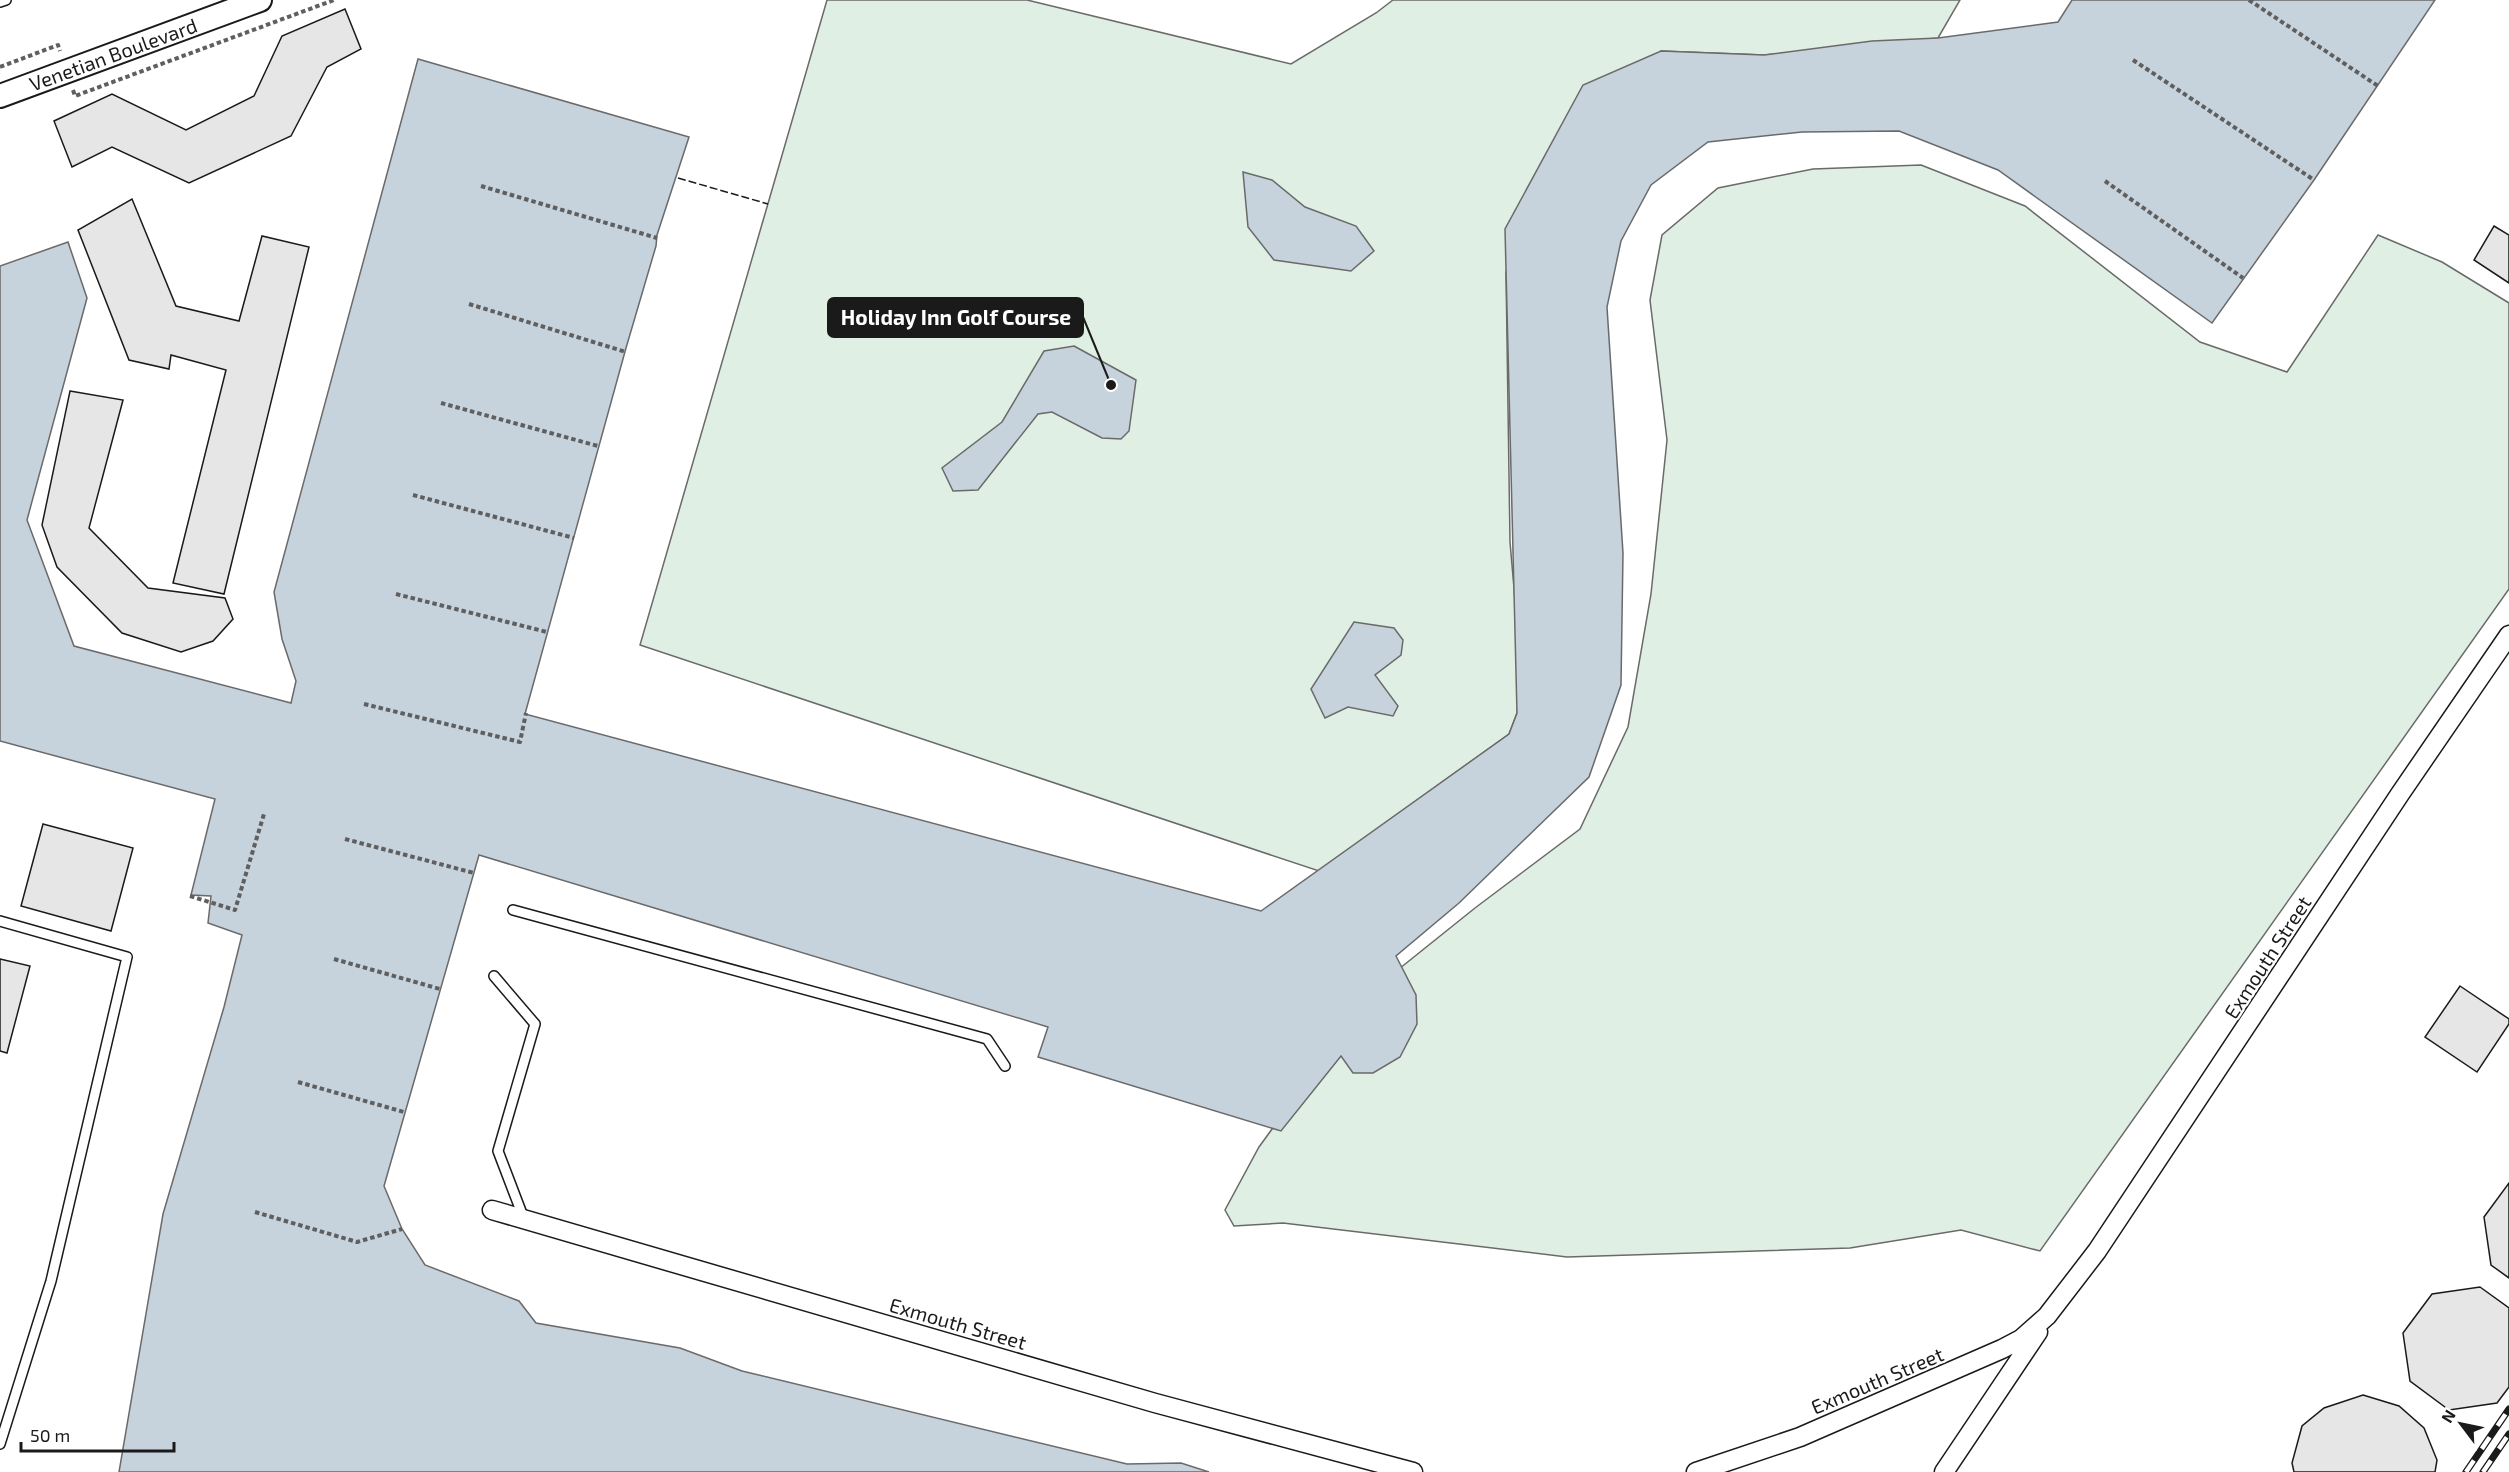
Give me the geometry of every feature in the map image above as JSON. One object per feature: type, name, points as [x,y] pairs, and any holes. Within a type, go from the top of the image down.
[{"type":"street","name":"Venetian Boulevard","points":[[0,96],[260,0]]},
{"type":"street","name":"Exmouth Street","points":[[1696,1472],[1800,1437],[2002,1349],[2034,1329],[2087,1267],[2400,794],[2509,635]]},
{"type":"street","name":"Exmouth Street","points":[[492,1210],[1155,1403],[1413,1472]]},
{"type":"street","name":"Exmouth Street","points":[[1944,1472],[2059,1301]]},
{"type":"lane","points":[[0,2],[6,0]]},
{"type":"lane","points":[[513,910],[987,1039],[1005,1066]]},
{"type":"lane","points":[[0,921],[127,957],[51,1281],[0,1444]]},
{"type":"lane","points":[[494,976],[534,1024],[498,1151],[524,1220]]},
{"type":"path","points":[[67,72],[75,96],[334,0]]},
{"type":"path","points":[[2248,0],[2378,86]]},
{"type":"path","points":[[2133,60],[2314,180]]},
{"type":"path","points":[[2105,181],[2243,278]]},
{"type":"path","points":[[481,186],[657,238]]},
{"type":"path","points":[[469,304],[626,352]]},
{"type":"path","points":[[441,404],[598,446]]},
{"type":"path","points":[[413,495],[574,538]]},
{"type":"path","points":[[396,594],[547,632]]},
{"type":"path","points":[[364,704],[520,741],[526,713]]},
{"type":"path","points":[[190,896],[235,910],[264,814]]},
{"type":"path","points":[[345,839],[474,873]]},
{"type":"path","points":[[334,958],[440,989]]},
{"type":"path","points":[[298,1082],[404,1112]]},
{"type":"path","points":[[255,1212],[357,1242],[402,1229]]},
{"type":"green space","points":[[827,0],[1027,0],[1291,64],[1376,13],[1393,0],[1960,0],[1938,38],[1764,55],[1661,51],[1506,272],[1510,542],[1522,681],[1517,713],[1509,734],[1319,871],[640,645]]},
{"type":"green space","points":[[1921,165],[2025,206],[2200,342],[2287,372],[2378,235],[2442,262],[2509,303],[2509,589],[2040,1251],[1961,1230],[1850,1248],[1567,1257],[1283,1223],[1234,1226],[1225,1210],[1259,1147],[1374,989],[1475,908],[1580,829],[1628,727],[1651,594],[1667,440],[1650,300],[1662,235],[1718,188],[1813,169]]},
{"type":"shaded area","points":[[2072,0],[2435,0],[2314,180],[2212,323],[1998,170],[1899,131],[1802,132],[1708,142],[1651,185],[1621,241],[1607,307],[1623,553],[1621,685],[1589,777],[1459,903],[1396,956],[1416,995],[1417,1024],[1400,1057],[1373,1073],[1353,1073],[1341,1056],[1281,1131],[1038,1057],[1048,1027],[479,855],[384,1186],[402,1229],[425,1265],[519,1301],[536,1323],[680,1348],[742,1371],[1127,1464],[1181,1463],[1209,1472],[119,1472],[163,1214],[224,1007],[242,935],[208,923],[211,896],[191,895],[215,799],[0,741],[0,266],[68,242],[87,298],[27,520],[74,646],[291,703],[296,681],[282,639],[274,592],[418,59],[689,137],[657,235],[656,246],[525,714],[1261,911],[1509,734],[1517,713],[1505,229],[1583,85],[1661,51],[1764,55],[1872,41],[1938,38],[2058,22]]},
{"type":"shaded area","points":[[1243,172],[1272,180],[1305,207],[1356,226],[1374,251],[1351,271],[1274,260],[1248,227]]},
{"type":"shaded area","points":[[1074,346],[1136,380],[1129,431],[1121,439],[1102,438],[1052,412],[1038,414],[978,490],[953,491],[942,468],[1002,422],[1044,351]]},
{"type":"shaded area","points":[[1354,622],[1394,628],[1403,640],[1401,655],[1375,675],[1398,706],[1393,716],[1348,707],[1325,718],[1311,689]]},
{"type":"building","points":[[345,9],[361,49],[327,67],[291,136],[189,183],[112,147],[72,167],[54,121],[112,94],[186,130],[254,96],[282,36]]},
{"type":"building","points":[[132,199],[176,306],[239,321],[262,236],[309,247],[224,594],[173,583],[226,370],[171,355],[169,369],[129,360],[78,230]]},
{"type":"building","points":[[2494,226],[2509,235],[2509,283],[2474,260]]},
{"type":"building","points":[[70,391],[123,400],[89,528],[148,588],[225,598],[233,619],[213,641],[181,652],[122,633],[57,567],[42,525]]},
{"type":"building","points":[[43,824],[133,848],[111,931],[21,906]]},
{"type":"building","points":[[0,959],[30,966],[7,1053],[0,1051]]},
{"type":"building","points":[[2460,986],[2509,1019],[2509,1024],[2477,1072],[2425,1037]]},
{"type":"building","points":[[2509,1183],[2509,1278],[2491,1265],[2484,1217]]},
{"type":"building","points":[[2480,1287],[2509,1308],[2509,1387],[2497,1403],[2449,1410],[2410,1381],[2403,1333],[2432,1294]]},
{"type":"building","points":[[2363,1395],[2399,1406],[2424,1428],[2437,1460],[2435,1472],[2294,1472],[2292,1463],[2302,1426],[2324,1408]]},
{"type":"railway","points":[[2466,1472],[2509,1409]]},
{"type":"railway","points":[[2483,1472],[2509,1434]]},
{"type":"fence","points":[[678,178],[768,204]]},
{"type":"place","name":"Holiday Inn Golf Course","points":[[1111,385]]}]
